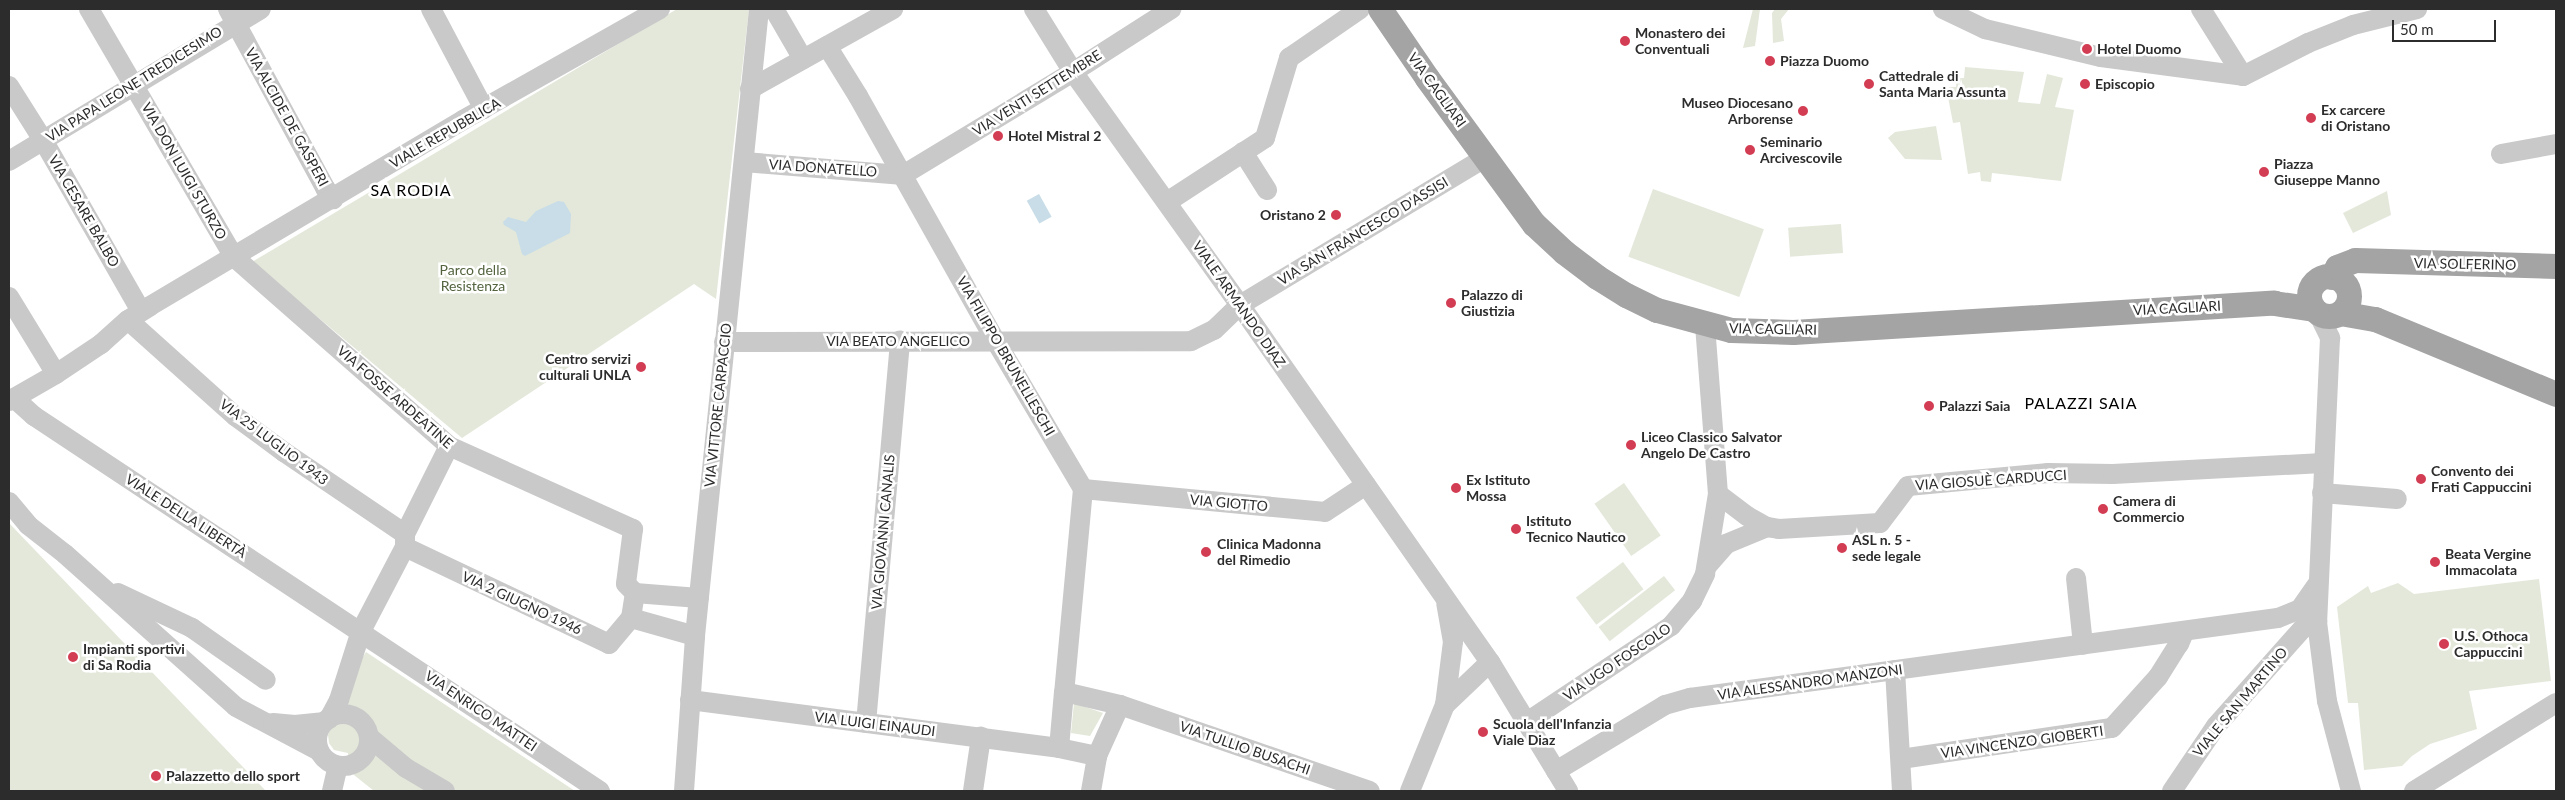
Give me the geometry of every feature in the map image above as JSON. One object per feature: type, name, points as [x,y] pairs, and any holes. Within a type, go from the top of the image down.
[{"type":"main road","name":"VIA CAGLIARI","points":[[1380,9],[1427,78],[1534,224],[1564,252],[1626,295],[1658,310],[1731,330],[1794,332],[2331,299]]},
{"type":"main road","name":"VIA SOLFERINO","points":[[2331,299],[2374,261],[2556,266]]},
{"type":"main road","points":[[2331,299],[2556,394]]},
{"type":"street","name":"VIA DON LUIGI STURZO","points":[[89,9],[234,257]]},
{"type":"street","name":"VIA PAPA LEONE TREDICESIMO","points":[[9,161],[134,84],[231,16],[261,9]]},
{"type":"street","points":[[431,9],[484,109]]},
{"type":"street","name":"VIALE REPUBBLICA","points":[[10,395],[53,369],[101,344],[135,316],[234,257],[484,109],[660,9]]},
{"type":"street","points":[[750,89],[893,9]]},
{"type":"street","name":"VIALE ARMANDO DIAZ","points":[[1034,9],[1073,72],[1240,305],[1490,662],[1445,705]]},
{"type":"street","name":"VIA VENTI SETTEMBRE","points":[[902,174],[1073,72],[1171,9]]},
{"type":"street","points":[[1166,202],[1265,138],[1289,58],[1360,9]]},
{"type":"street","points":[[2201,9],[2243,76]]},
{"type":"street","points":[[1949,10],[1985,29],[2101,57],[2243,76],[2308,43],[2352,17],[2417,9]]},
{"type":"street","name":"VIA VITTORE CARPACCIO","points":[[767,13],[803,60]]},
{"type":"street","name":"VIA VITTORE CARPACCIO","points":[[684,791],[695,636],[750,89],[767,13]]},
{"type":"street","name":"VIA ALCIDE DE GASPERI","points":[[231,16],[333,199]]},
{"type":"street","name":"VIA FILIPPO BRUNELLESCHI","points":[[827,46],[902,174],[995,340],[1083,489]]},
{"type":"street","name":"VIA CESARE BALBO","points":[[9,86],[43,140],[135,316]]},
{"type":"street","points":[[2501,154],[2556,144]]},
{"type":"street","points":[[1243,152],[1267,190]]},
{"type":"street","name":"VIA SAN FRANCESCO D'ASSISI","points":[[1240,305],[1486,157]]},
{"type":"street","name":"VIA DONATELLO","points":[[744,162],[902,174]]},
{"type":"street","name":"VIA FOSSE ARDEATINE","points":[[234,257],[449,446],[633,529],[626,584],[635,593]]},
{"type":"street","points":[[9,297],[53,369]]},
{"type":"street","points":[[2331,299],[2317,585],[2317,622],[2326,701],[2351,791]]},
{"type":"street","name":"VIA BEATO ANGELICO","points":[[724,342],[1190,341],[1214,330],[1240,305]]},
{"type":"street","name":"VIA 25 LUGLIO 1943","points":[[135,316],[235,416],[405,540]]},
{"type":"street","name":"VIA UGO FOSCOLO","points":[[1527,722],[1671,626],[1692,601],[1708,565],[1718,494],[1705,324]]},
{"type":"street","name":"VIA GIOVANNI CANALIS","points":[[866,723],[900,341]]},
{"type":"street","name":"VIALE DELLA LIBERTÀ","points":[[10,395],[34,416],[361,631]]},
{"type":"street","points":[[319,751],[317,738],[339,700],[361,631],[449,446]]},
{"type":"street","name":"VIA GIOSUÈ CARDUCCI","points":[[1718,494],[1747,516],[1767,527],[1779,529],[1880,523],[1908,486],[2048,473],[2113,474],[2323,463]]},
{"type":"street","name":"VIA GIOTTO","points":[[1083,489],[1325,512],[1366,485]]},
{"type":"street","points":[[1059,748],[1083,489]]},
{"type":"street","points":[[2322,493],[2397,499]]},
{"type":"street","points":[[9,502],[28,525],[98,584],[236,707],[319,751],[327,761],[347,764],[388,764],[406,768]]},
{"type":"street","name":"VIA UGO FOSCOLO","points":[[1708,565],[1726,544],[1767,527]]},
{"type":"street","name":"VIA 2 GIUGNO 1946","points":[[405,540],[609,644],[631,618]]},
{"type":"street","points":[[2076,578],[2083,645]]},
{"type":"street","points":[[98,584],[192,628],[266,680]]},
{"type":"street","name":"VIA ALESSANDRO MANZONI","points":[[1556,771],[1665,705],[1690,698],[2278,618],[2300,608],[2317,585]]},
{"type":"street","points":[[695,636],[631,618],[635,593],[699,598]]},
{"type":"street","name":"VIALE ARMANDO DIAZ","points":[[1410,791],[1445,705],[1452,642],[1445,598]]},
{"type":"street","name":"VIALE SAN MARTINO","points":[[2278,618],[2294,638]]},
{"type":"street","name":"VIALE SAN MARTINO","points":[[2172,791],[2216,726],[2302,629],[2317,622]]},
{"type":"street","name":"VIA ENRICO MATTEI","points":[[361,631],[600,791]]},
{"type":"street","name":"VIA VINCENZO GIOBERTI","points":[[1901,760],[2112,728],[2158,677],[2179,644],[2184,632]]},
{"type":"street","points":[[187,663],[207,638]]},
{"type":"street","points":[[1450,666],[1478,645]]},
{"type":"street","points":[[1490,662],[1568,791]]},
{"type":"street","points":[[348,667],[351,699],[356,718]]},
{"type":"street","points":[[1895,670],[1902,791]]},
{"type":"street","name":"VIA TULLIO BUSACHI","points":[[1064,692],[1120,705],[1370,791]]},
{"type":"street","name":"VIA LUIGI EINAUDI","points":[[690,700],[1059,748],[1097,756]]},
{"type":"street","points":[[2414,791],[2556,703]]},
{"type":"street","points":[[1090,791],[1097,756],[1120,705]]},
{"type":"street","points":[[263,722],[295,725],[327,721],[340,714],[356,718],[365,726],[369,737],[406,768],[445,791]]},
{"type":"street","points":[[332,791],[347,764],[365,754],[369,737]]},
{"type":"street","points":[[973,791],[981,738]]},
{"type":"green space","name":"Parco della Resistenza","points":[[677,9],[749,9],[716,299],[694,284],[462,438],[252,262]]},
{"type":"green space","points":[[1753,9],[1760,9],[1755,46],[1743,48]]},
{"type":"green space","points":[[1775,9],[1789,9],[1781,19],[1784,41],[1773,43],[1772,13]]},
{"type":"green space","points":[[1965,67],[2024,72],[2018,102],[2040,104],[2047,74],[2063,78],[2055,107],[2074,110],[2061,181],[1992,173],[1991,182],[1981,181],[1980,172],[1968,174],[1960,122],[1953,123],[1948,97],[1949,87],[1956,87],[1957,72],[1960,72],[1960,78],[1964,78]]},
{"type":"green space","points":[[1936,126],[1942,160],[1905,159],[1888,138],[1895,132]]},
{"type":"green space","points":[[1653,189],[1764,229],[1739,297],[1628,257]]},
{"type":"green space","points":[[2387,191],[2391,215],[2353,233],[2343,213]]},
{"type":"green space","points":[[1841,224],[1843,253],[1790,257],[1788,228]]},
{"type":"green space","points":[[1624,483],[1661,535],[1631,556],[1595,504]]},
{"type":"green space","name":"Impianti sportivi di Sa Rodia","points":[[9,523],[266,791],[9,791]]},
{"type":"green space","points":[[1623,562],[1643,589],[1596,625],[1576,598]]},
{"type":"green space","points":[[1664,576],[1675,590],[1610,641],[1599,627]]},
{"type":"green space","name":"U.S. Othoca Cappuccini","points":[[2539,579],[2551,681],[2469,691],[2477,729],[2430,744],[2412,756],[2402,766],[2364,770],[2358,703],[2348,703],[2337,607],[2368,586],[2371,593],[2398,583],[2414,594]]},
{"type":"green space","points":[[366,652],[575,791],[374,791],[349,771],[348,753],[334,750],[329,743],[328,735],[330,728],[339,721],[346,719],[345,685]]},
{"type":"green space","points":[[1074,703],[1103,713],[1090,736],[1071,733]]},
{"type":"water","points":[[1039,194],[1052,217],[1039,224],[1027,201]]},
{"type":"water","points":[[558,201],[564,202],[571,214],[570,233],[525,256],[522,254],[516,232],[504,225],[503,222],[508,217],[526,222],[536,211]]},
{"type":"place","name":"Monastero dei Conventuali","points":[[1625,41]]},
{"type":"place","name":"Hotel Duomo","points":[[2087,49]]},
{"type":"place","name":"Piazza Duomo","points":[[1770,61]]},
{"type":"place","name":"Cattedrale di Santa Maria Assunta","points":[[1869,84]]},
{"type":"place","name":"Episcopio","points":[[2085,84]]},
{"type":"place","name":"Museo Diocesano Arborense","points":[[1803,111]]},
{"type":"place","name":"Ex carcere di Oristano","points":[[2311,118]]},
{"type":"place","name":"Hotel Mistral 2","points":[[998,136]]},
{"type":"place","name":"Seminario Arcivescovile","points":[[1750,150]]},
{"type":"place","name":"Piazza Giuseppe Manno","points":[[2264,172]]},
{"type":"place","name":"Oristano 2","points":[[1336,215]]},
{"type":"place","name":"Palazzo di Giustizia","points":[[1451,303]]},
{"type":"place","name":"Centro servizi culturali UNLA","points":[[641,367]]},
{"type":"place","name":"Palazzi Saia","points":[[1929,406]]},
{"type":"place","name":"Liceo Classico Salvator Angelo De Castro","points":[[1631,445]]},
{"type":"place","name":"Convento dei Frati Cappuccini","points":[[2421,479]]},
{"type":"place","name":"Ex Istituto Mossa","points":[[1456,488]]},
{"type":"place","name":"Camera di Commercio","points":[[2103,509]]},
{"type":"place","name":"Istituto Tecnico Nautico","points":[[1516,529]]},
{"type":"place","name":"ASL n. 5 - sede legale","points":[[1842,548]]},
{"type":"place","name":"Clinica Madonna del Rimedio","points":[[1206,552]]},
{"type":"place","name":"Beata Vergine Immacolata","points":[[2435,562]]},
{"type":"place","name":"U.S. Othoca Cappuccini","points":[[2444,644]]},
{"type":"place","name":"Impianti sportivi di Sa Rodia","points":[[73,657]]},
{"type":"place","name":"Scuola dell'Infanzia Viale Diaz","points":[[1483,732]]},
{"type":"place","name":"Palazzetto dello sport","points":[[156,776]]},
{"type":"district","name":"SA RODIA","points":[[411,190]]},
{"type":"district","name":"PALAZZI SAIA","points":[[2081,403]]}]
